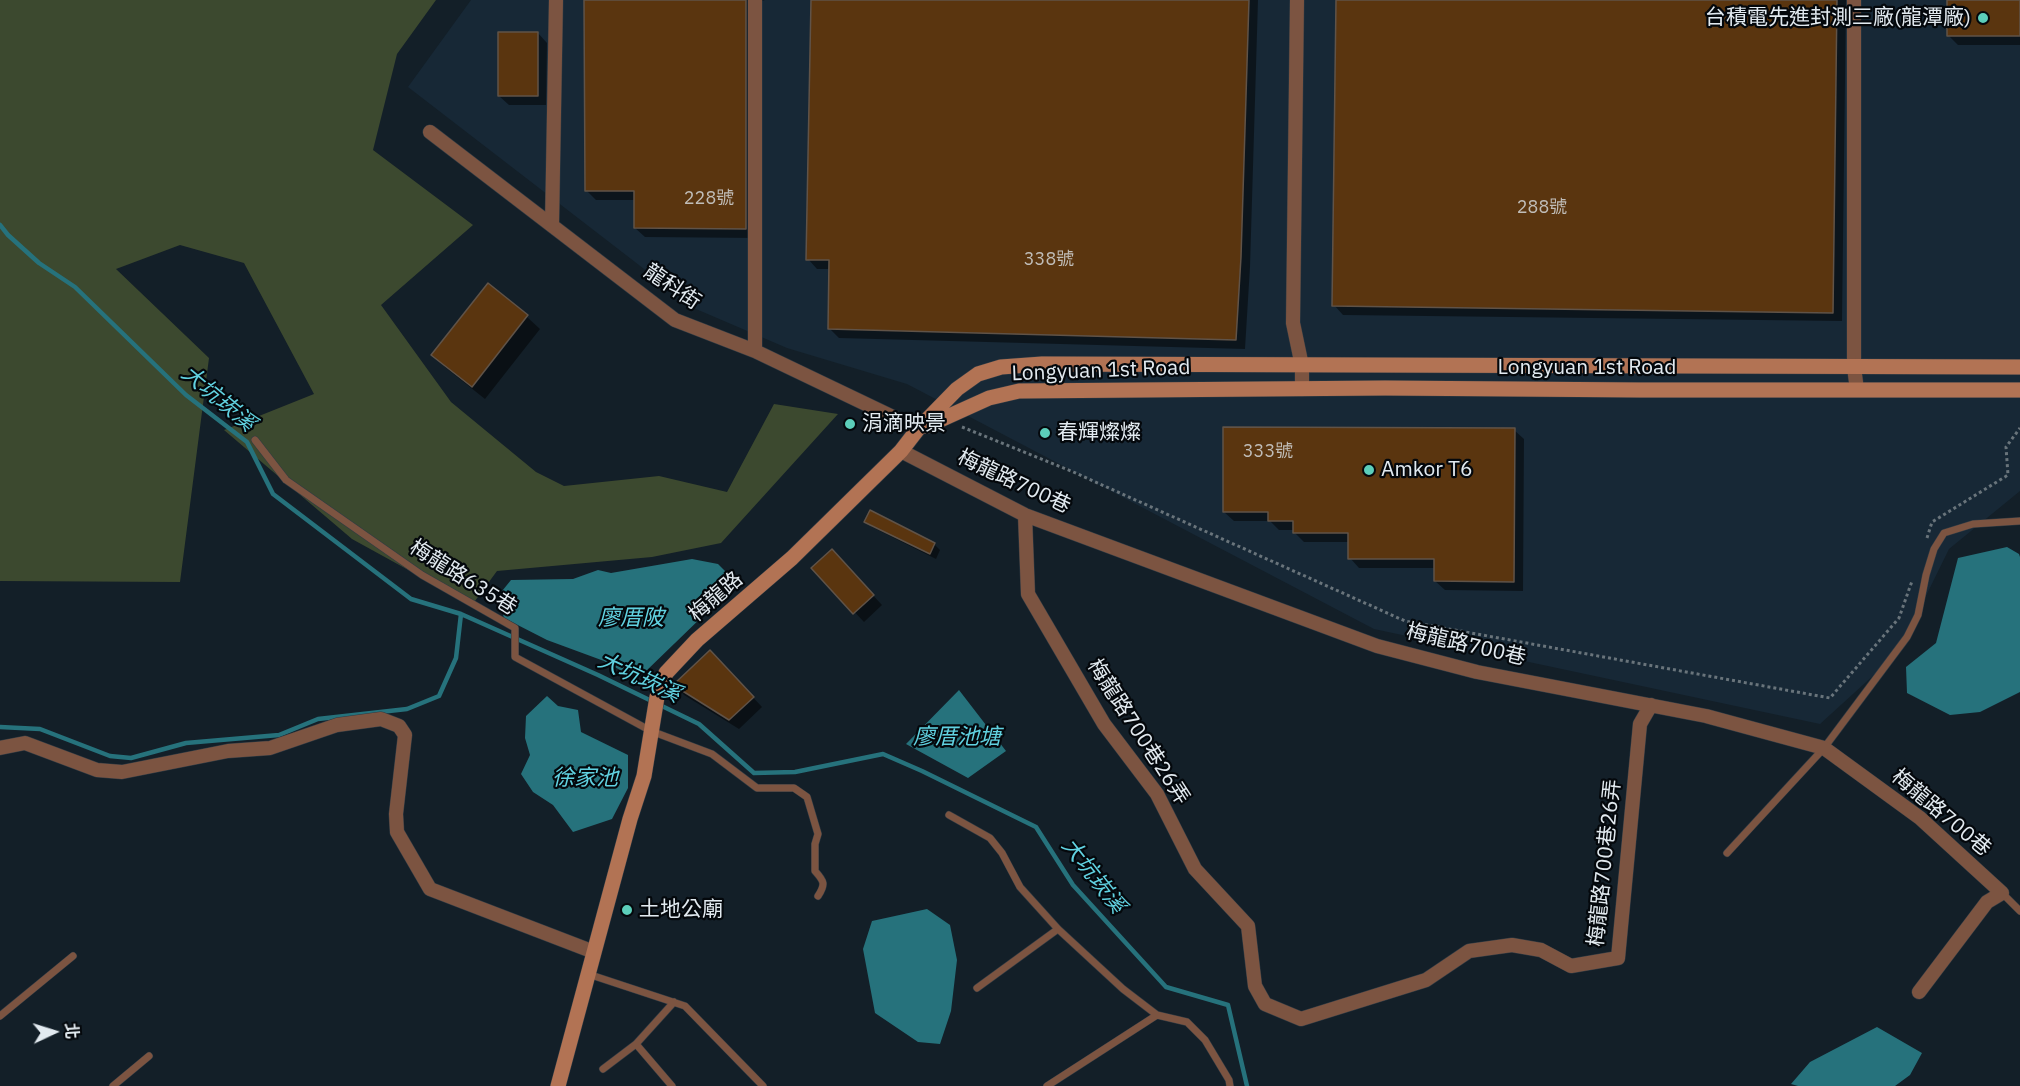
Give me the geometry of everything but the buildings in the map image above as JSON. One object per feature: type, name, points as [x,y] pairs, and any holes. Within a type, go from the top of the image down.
[{"type":"street","points":[[552,225],[556,0]]},
{"type":"street","points":[[755,0],[755,351]]},
{"type":"street","points":[[1297,0],[1293,322],[1302,366],[1302,389]]},
{"type":"street","points":[[1854,0],[1854,367],[1857,390]]},
{"type":"street","name":"龍科街","points":[[430,132],[675,320],[755,351],[918,429]]},
{"type":"street","name":"Longyuan 1st Road","points":[[918,429],[957,389],[978,374],[1001,367],[1042,364],[2020,367]]},
{"type":"street","name":"Longyuan 1st Road","points":[[918,429],[989,398],[1019,391],[2020,390]]},
{"type":"street","name":"梅龍路","points":[[558,1086],[630,819],[644,776],[657,697],[666,673],[697,640],[792,558],[901,451],[918,429]]},
{"type":"street","name":"梅龍路700巷","points":[[901,451],[1025,515],[1377,646],[1477,672],[1707,716],[1824,748],[1920,818],[2002,893]]},
{"type":"street","name":"梅龍路700巷26弄","points":[[1025,515],[1028,594],[1104,724],[1157,794],[1195,868],[1248,926],[1255,986],[1265,1004],[1301,1019],[1426,980],[1468,951],[1512,945],[1540,950],[1570,966],[1618,958],[1640,724],[1651,705]]},
{"type":"street","points":[[0,748],[25,743],[97,770],[122,772],[228,751],[270,748],[338,725],[381,720],[399,726],[405,735],[396,814],[397,832],[430,889],[594,952]]},
{"type":"street","points":[[1919,992],[1987,902],[2002,893]]},
{"type":"lane","name":"梅龍路635巷","points":[[255,440],[286,480],[422,575],[515,628],[515,657],[651,731],[712,754],[757,788],[794,788],[807,797],[818,834],[815,844],[815,871],[823,880],[824,887],[818,896]]},
{"type":"lane","points":[[1727,853],[1824,748],[1907,637],[1918,615],[1934,549],[1944,533],[1973,524],[2020,521]]},
{"type":"lane","points":[[949,815],[990,838],[1002,853],[1020,887],[1058,929],[1123,989],[1157,1015],[1187,1022],[1205,1040],[1229,1080],[1230,1086]]},
{"type":"lane","points":[[2002,893],[2020,911]]},
{"type":"lane","points":[[977,988],[1058,929]]},
{"type":"lane","points":[[0,1016],[73,956]]},
{"type":"lane","points":[[588,974],[685,1006],[763,1086]]},
{"type":"lane","points":[[603,1069],[636,1044],[674,1002]]},
{"type":"lane","points":[[1047,1086],[1157,1015]]},
{"type":"lane","points":[[636,1044],[672,1086]]},
{"type":"lane","points":[[113,1086],[149,1056]]},
{"type":"path","points":[[942,418],[1071,471],[1404,621],[1830,698],[1899,618],[1914,575]]},
{"type":"path","points":[[1925,543],[1932,522],[2008,475],[2006,447],[2020,428]]},
{"type":"shaded area","points":[[471,0],[2020,0],[2020,491],[1949,549],[1898,653],[1820,724],[1374,629],[907,384],[787,348],[696,309],[408,87]]},
{"type":"green space","points":[[0,0],[436,0],[397,54],[373,150],[473,225],[381,305],[451,402],[536,472],[564,486],[659,476],[727,492],[774,404],[838,414],[721,543],[652,557],[497,571],[472,605],[352,539],[224,430],[314,394],[244,263],[180,245],[116,269],[209,358],[180,582],[0,581]]},
{"type":"water","points":[[2007,547],[2020,557],[2020,692],[1980,712],[1950,715],[1907,693],[1906,667],[1936,643],[1958,558]]},
{"type":"water","name":"廖厝陂","points":[[692,559],[718,564],[737,583],[644,673],[629,675],[604,661],[547,640],[504,618],[498,596],[511,580],[573,579],[598,570],[611,573]]},
{"type":"water","name":"廖厝池塘","points":[[959,690],[1006,751],[968,778],[906,744]]},
{"type":"water","name":"徐家池","points":[[547,696],[558,706],[578,710],[581,732],[628,755],[628,788],[612,819],[573,832],[553,805],[533,792],[521,774],[530,755],[525,738],[526,716]]},
{"type":"water","points":[[927,909],[950,925],[957,960],[951,1011],[940,1044],[918,1042],[875,1013],[863,949],[872,921]]},
{"type":"water","points":[[1877,1027],[1922,1053],[1910,1075],[1895,1086],[1798,1086],[1791,1084],[1810,1062]]},
{"type":"waterway","name":"大坑崁溪","points":[[0,225],[39,263],[75,287],[186,395],[247,442],[273,494],[411,599],[461,614],[598,675],[699,724],[754,773],[795,772],[883,754],[1036,827],[1073,885],[1166,987],[1228,1005],[1247,1086]]},
{"type":"waterway","points":[[0,727],[40,729],[110,756],[131,758],[186,743],[279,735],[318,719],[407,709],[439,696],[456,658],[461,614]]},
{"type":"place","name":"台積電先進封測三廠(龍潭廠)","points":[[1983,18]]},
{"type":"place","name":"涓滴映景","points":[[850,424]]},
{"type":"place","name":"春輝燦燦","points":[[1045,433]]},
{"type":"place","name":"Amkor T6","points":[[1369,470]]},
{"type":"place","name":"土地公廟","points":[[627,910]]}]
